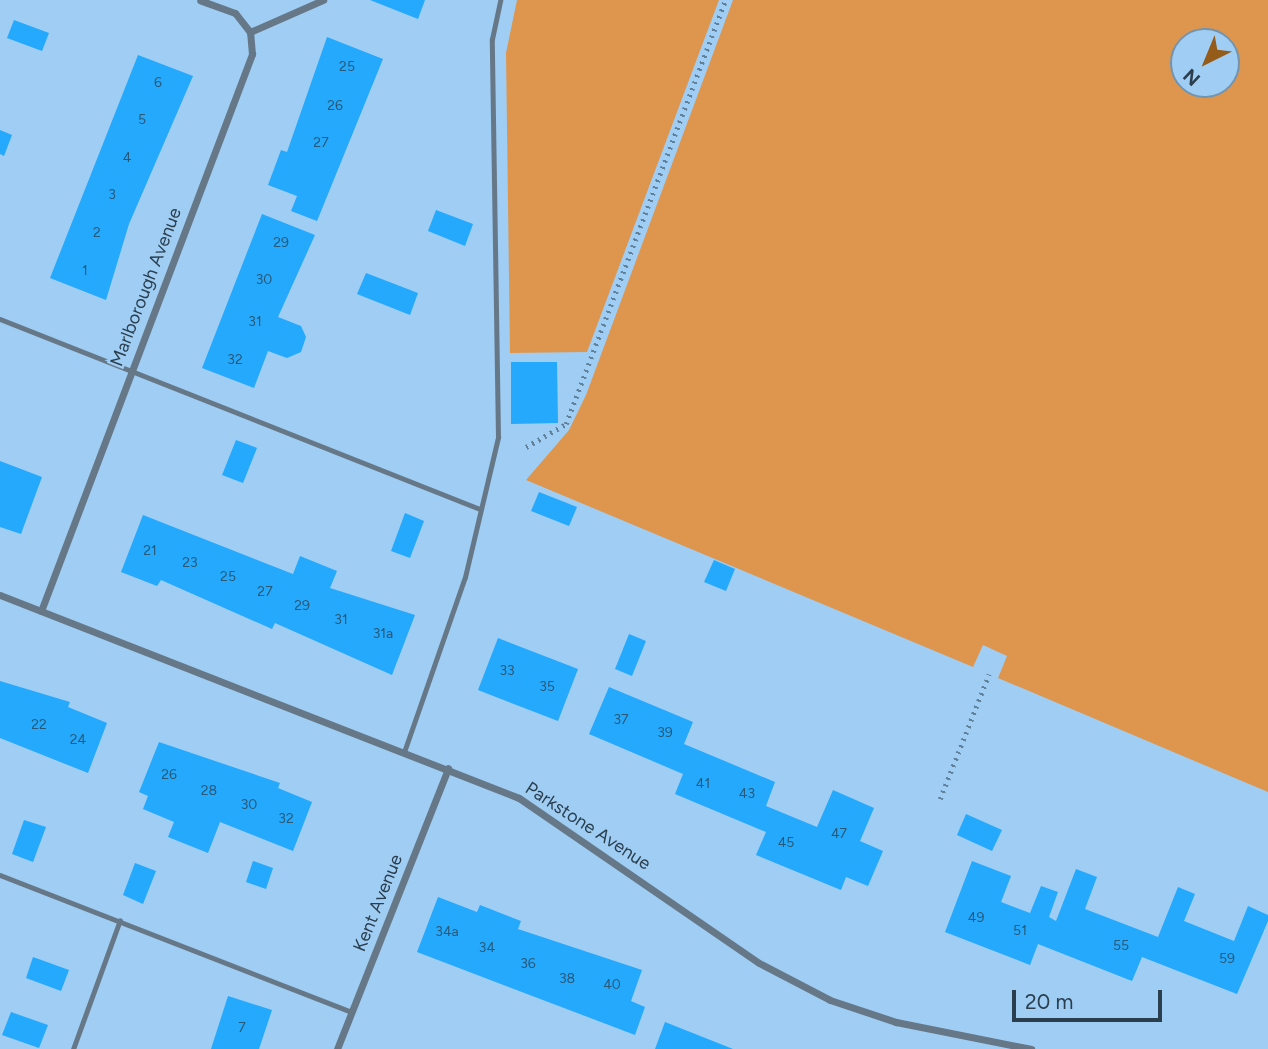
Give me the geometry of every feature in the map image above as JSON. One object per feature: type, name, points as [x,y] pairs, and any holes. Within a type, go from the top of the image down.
[{"type":"street","points":[[200,0],[235,13],[250,32],[323,0]]},
{"type":"street","name":"Marlborough Avenue","points":[[41,611],[252,54],[250,32]]},
{"type":"street","name":"Parkstone Avenue","points":[[0,595],[519,798],[759,963],[830,1000],[896,1022],[1031,1049]]},
{"type":"street","name":"Kent Avenue","points":[[337,1049],[448,768]]},
{"type":"lane","points":[[404,752],[465,577],[498,436],[492,39],[500,0]]},
{"type":"lane","points":[[0,319],[481,509]]},
{"type":"lane","points":[[0,876],[120,919],[351,1012]]},
{"type":"lane","points":[[73,1049],[120,919]]},
{"type":"path","points":[[492,459],[566,424],[725,0]]},
{"type":"path","points":[[940,799],[989,674]]},
{"type":"shaded area","points":[[517,0],[719,0],[587,352],[510,353],[506,53]]},
{"type":"shaded area","points":[[733,0],[1268,0],[1268,792],[998,678],[1007,656],[983,645],[973,667],[526,480],[569,430],[586,395]]},
{"type":"building","points":[[370,0],[425,0],[418,19]]},
{"type":"building","points":[[14,20],[49,33],[42,51],[7,38]]},
{"type":"building","points":[[327,37],[383,59],[317,221],[291,211],[297,196],[268,185],[281,150],[287,152]]},
{"type":"building","points":[[138,55],[193,76],[129,224],[106,300],[50,278]]},
{"type":"building","points":[[0,130],[12,135],[4,156],[0,154]]},
{"type":"building","points":[[436,210],[473,224],[465,246],[428,231]]},
{"type":"building","points":[[262,214],[315,235],[278,317],[301,326],[306,337],[301,352],[287,358],[268,351],[254,388],[202,368]]},
{"type":"building","points":[[366,273],[418,293],[410,315],[357,294]]},
{"type":"building","points":[[511,362],[557,362],[558,423],[511,424]]},
{"type":"building","points":[[236,440],[257,448],[243,483],[222,475]]},
{"type":"building","points":[[0,461],[42,477],[21,534],[0,527]]},
{"type":"building","points":[[539,492],[577,507],[569,526],[531,511]]},
{"type":"building","points":[[405,513],[424,521],[410,558],[391,551]]},
{"type":"building","points":[[143,515],[293,574],[300,556],[337,571],[330,588],[415,615],[392,675],[275,623],[272,629],[161,580],[157,586],[121,572]]},
{"type":"building","points":[[714,560],[735,569],[726,591],[704,582]]},
{"type":"building","points":[[629,634],[646,641],[632,676],[615,669]]},
{"type":"building","points":[[498,638],[578,669],[558,721],[478,690]]},
{"type":"building","points":[[0,681],[70,702],[68,707],[107,723],[88,773],[0,738]]},
{"type":"building","points":[[609,687],[693,722],[684,744],[775,782],[766,806],[817,827],[833,790],[874,808],[860,841],[883,851],[868,886],[846,877],[841,890],[756,855],[766,832],[675,794],[683,774],[589,734]]},
{"type":"building","points":[[159,742],[280,783],[278,788],[312,802],[293,851],[220,822],[208,853],[168,837],[174,822],[143,809],[148,796],[139,792]]},
{"type":"building","points":[[966,814],[1002,830],[992,851],[957,835]]},
{"type":"building","points":[[24,820],[46,827],[33,862],[12,854]]},
{"type":"building","points":[[253,861],[273,868],[266,889],[246,882]]},
{"type":"building","points":[[972,861],[1011,876],[1001,902],[1030,913],[1041,886],[1058,892],[1049,917],[1056,921],[1076,869],[1097,877],[1085,909],[1158,937],[1178,887],[1195,894],[1184,921],[1234,941],[1248,906],[1268,915],[1268,921],[1237,994],[1142,957],[1132,981],[1038,944],[1030,965],[945,932]]},
{"type":"building","points":[[135,863],[156,871],[143,904],[123,895]]},
{"type":"building","points":[[438,897],[477,912],[480,905],[521,921],[518,929],[642,970],[631,1001],[645,1007],[635,1035],[417,952]]},
{"type":"building","points":[[33,957],[69,970],[61,991],[26,978]]},
{"type":"building","points":[[228,996],[272,1010],[259,1049],[211,1049]]},
{"type":"building","points":[[11,1012],[48,1025],[39,1048],[2,1035]]},
{"type":"building","points":[[665,1022],[733,1049],[655,1049]]}]
